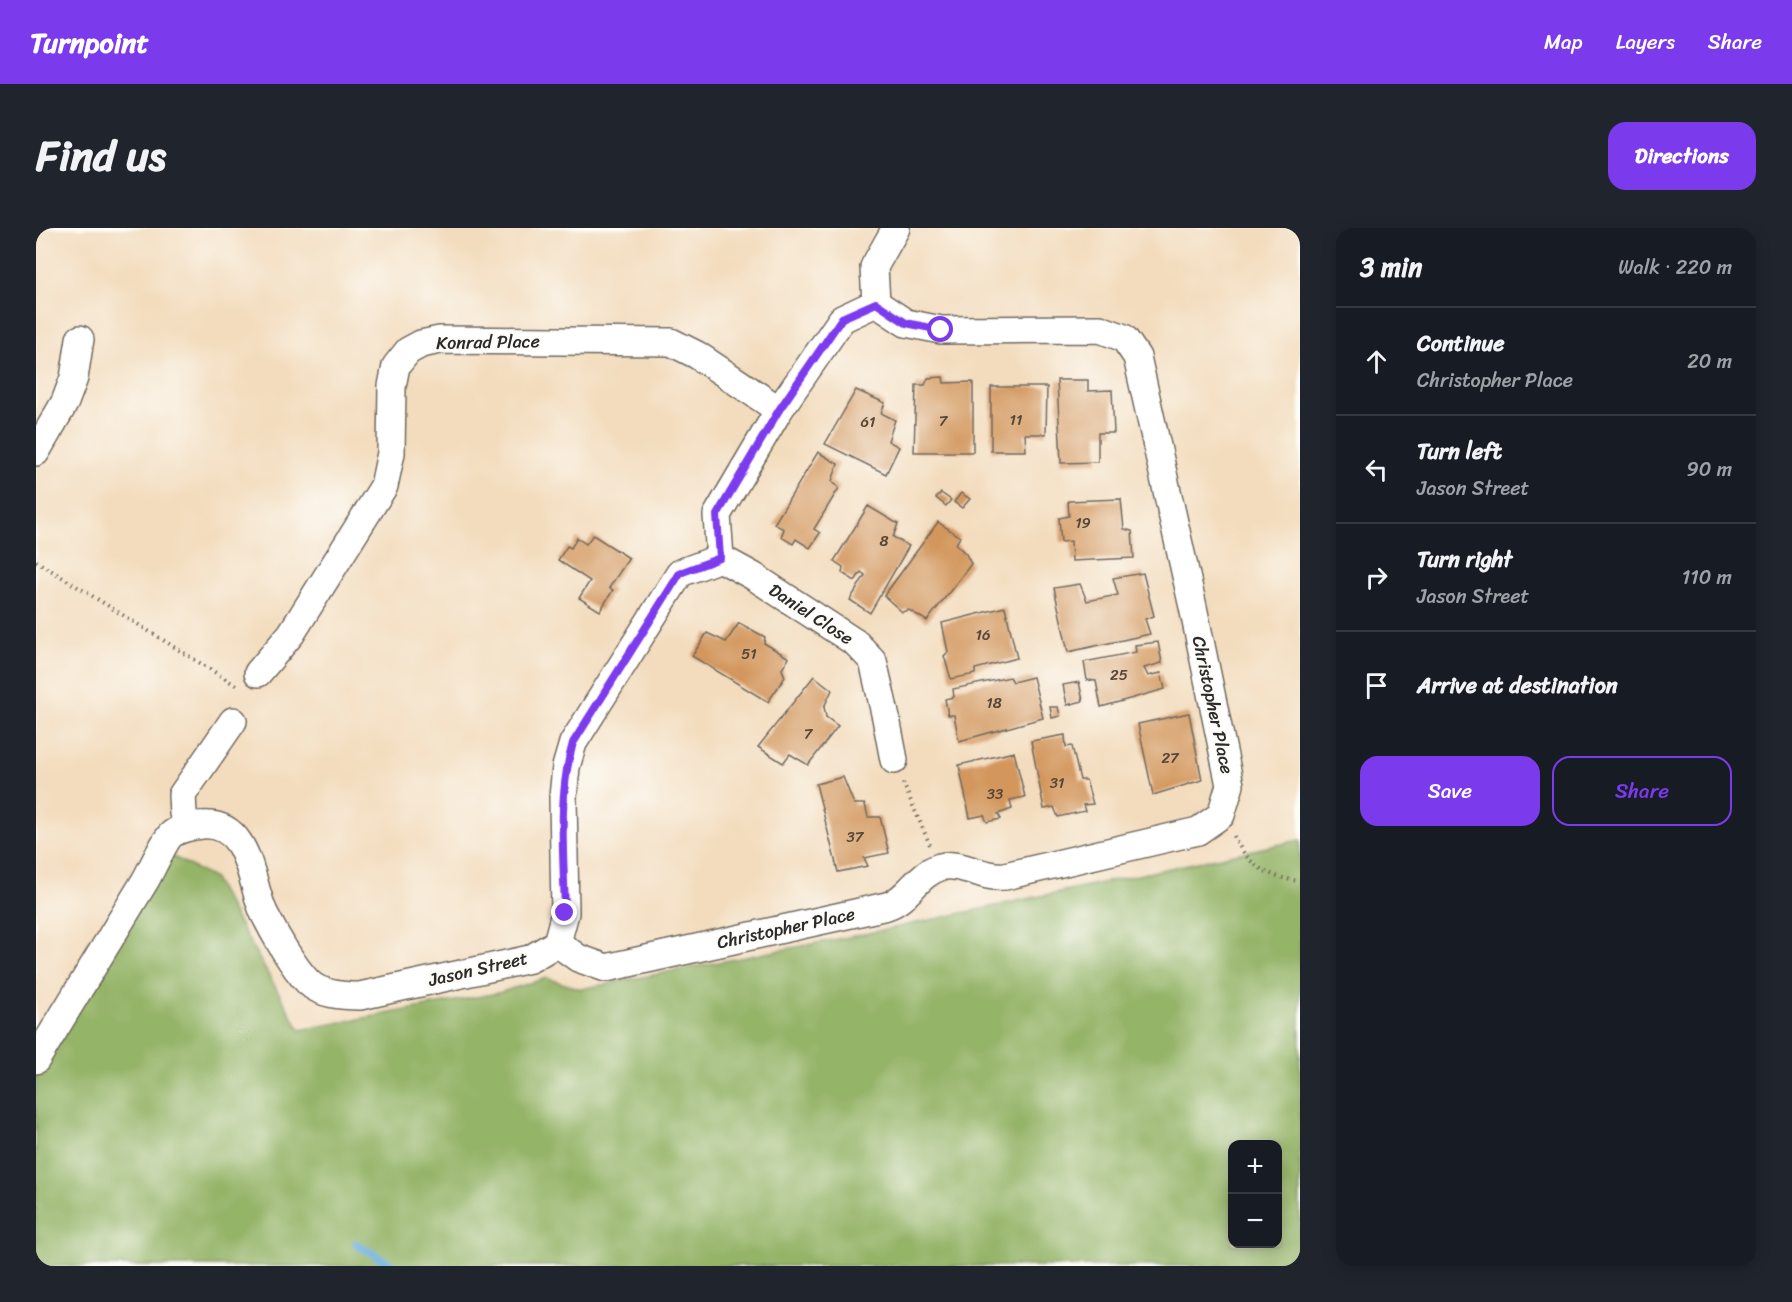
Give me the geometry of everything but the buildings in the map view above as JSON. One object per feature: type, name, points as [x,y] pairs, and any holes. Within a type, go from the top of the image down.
[{"type":"street","points":[[557,943],[565,913],[562,797],[566,767],[573,743],[680,573],[720,558],[717,515],[779,410],[842,318],[876,303],[874,267],[896,228]]},
{"type":"street","name":"Christopher Place","points":[[876,303],[906,323],[941,330],[1100,329],[1124,338],[1137,357],[1230,785],[1221,815]]},
{"type":"street","points":[[36,452],[65,402],[74,378],[80,339]]},
{"type":"street","name":"Konrad Place","points":[[250,682],[291,634],[384,486],[391,453],[392,386],[396,366],[408,351],[421,344],[440,340],[671,342],[697,355],[779,410]]},
{"type":"street","name":"Daniel Close","points":[[720,558],[753,576],[856,643],[873,661],[894,760]]},
{"type":"street","points":[[36,1060],[171,834],[188,827],[183,813],[182,795],[233,721]]},
{"type":"street","points":[[940,867],[957,866],[986,875],[1005,876],[1198,831],[1221,815]]},
{"type":"street","name":"Jason Street","points":[[188,827],[206,825],[216,827],[226,830],[238,840],[264,912],[287,953],[309,983],[337,996],[360,996],[530,959],[557,943]]},
{"type":"street","name":"Christopher Place","points":[[557,943],[578,958],[606,968],[891,904],[903,896],[925,874],[940,867]]},
{"type":"path","points":[[36,561],[250,682]]},
{"type":"path","points":[[894,760],[940,867]]},
{"type":"path","points":[[1221,815],[1229,823],[1243,853],[1256,866],[1268,874],[1300,881]]},
{"type":"green space","points":[[1300,840],[1300,1266],[36,1266],[36,1067],[170,855],[213,878],[300,1030],[498,993],[546,978],[581,989],[884,930]]},
{"type":"waterway","points":[[356,1244],[394,1266]]},
{"type":"route","points":[[565,913],[562,797],[566,767],[573,743],[680,573],[720,558],[717,515],[779,410],[842,318],[876,303],[906,323],[941,330]]}]
